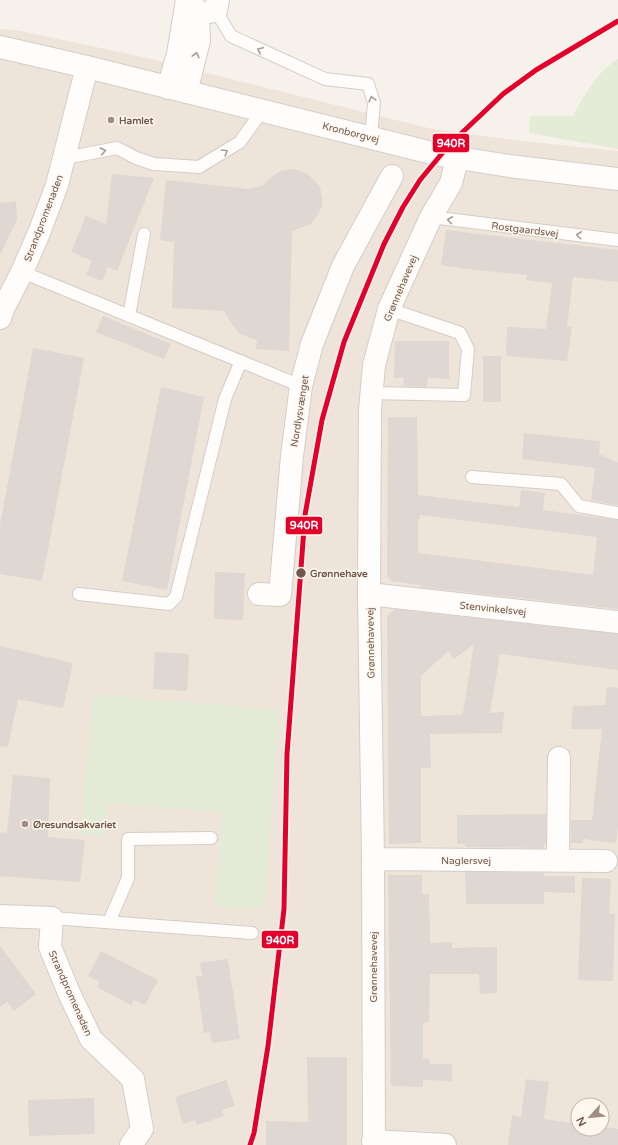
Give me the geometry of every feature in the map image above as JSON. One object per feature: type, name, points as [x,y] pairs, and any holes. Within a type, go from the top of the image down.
[{"type":"street","points":[[177,90],[178,54],[199,7]]},
{"type":"street","name":"Kronborgvej","points":[[0,47],[87,67],[457,159],[618,179]]},
{"type":"street","name":"Strandpromenaden","points":[[0,318],[39,233],[57,185],[87,67]]},
{"type":"street","name":"Grønnehavevej","points":[[373,1143],[373,859],[369,594],[371,393],[374,365],[390,309],[431,218],[451,183],[457,159]]},
{"type":"street","name":"Nordlysvænget","points":[[259,594],[280,595],[292,456],[301,386],[312,344],[343,266],[392,176]]},
{"type":"street","name":"Stenvinkelsvej","points":[[369,594],[618,622]]},
{"type":"street","points":[[558,860],[559,758]]},
{"type":"street","name":"Naglersvej","points":[[373,859],[606,861]]},
{"type":"street","points":[[0,916],[52,918]]},
{"type":"street","name":"Strandpromenaden","points":[[52,918],[50,947],[69,993],[91,1039],[133,1078],[142,1129],[131,1145]]},
{"type":"street","points":[[373,1143],[445,1145]]},
{"type":"lane","points":[[199,7],[231,36],[325,80],[368,84],[374,103],[371,137]]},
{"type":"lane","points":[[64,158],[117,148],[136,158],[154,164],[198,167],[240,142],[262,111]]},
{"type":"lane","name":"Rostgaardsvej","points":[[431,218],[618,240]]},
{"type":"lane","points":[[129,316],[144,234]]},
{"type":"lane","points":[[22,272],[301,386]]},
{"type":"lane","points":[[371,393],[464,395],[468,349],[460,333],[390,309]]},
{"type":"lane","points":[[79,594],[169,604],[176,597],[225,399],[241,361]]},
{"type":"lane","points":[[472,477],[561,484],[579,506],[618,512]]},
{"type":"lane","points":[[109,922],[128,878],[128,839],[211,838]]},
{"type":"lane","points":[[52,918],[252,933]]},
{"type":"shaded area","points":[[0,29],[21,31],[147,58],[432,129],[522,141],[618,151],[618,1145],[0,1145]]},
{"type":"green space","points":[[618,59],[618,149],[529,133],[530,116],[573,116],[598,77]]},
{"type":"green space","points":[[92,694],[280,710],[264,910],[214,906],[222,812],[108,803],[105,836],[81,834]]},
{"type":"building","points":[[294,169],[308,174],[316,182],[320,188],[322,206],[318,215],[311,224],[292,231],[289,351],[256,349],[257,340],[240,334],[224,311],[172,308],[174,242],[160,240],[166,180],[248,189],[262,186],[280,171]]},
{"type":"building","points":[[112,174],[154,178],[117,271],[108,267],[102,281],[86,275],[92,261],[71,252],[86,216],[106,224]]},
{"type":"building","points":[[16,201],[17,220],[0,255],[0,203]]},
{"type":"building","points":[[446,230],[618,250],[618,282],[573,277],[567,327],[572,327],[567,361],[506,356],[507,327],[546,329],[552,283],[526,280],[527,275],[441,265]]},
{"type":"building","points":[[103,316],[171,344],[164,359],[96,332]]},
{"type":"building","points":[[395,341],[449,341],[449,379],[428,378],[427,387],[403,386],[404,378],[394,378]]},
{"type":"building","points":[[33,348],[84,358],[42,581],[0,574],[0,525]]},
{"type":"building","points":[[483,356],[501,356],[501,402],[483,402]]},
{"type":"building","points":[[161,387],[204,397],[167,590],[122,581]]},
{"type":"building","points":[[388,417],[417,417],[418,495],[519,507],[521,490],[545,493],[543,510],[618,520],[618,609],[419,587],[421,585],[391,581],[387,575]],"holes":[[[420,515],[597,537],[593,575],[418,553],[418,519],[420,519]]]},
{"type":"building","points":[[524,433],[600,441],[599,454],[618,463],[618,505],[591,500],[595,468],[522,459]]},
{"type":"building","points":[[215,572],[245,573],[243,620],[214,619]]},
{"type":"building","points":[[395,609],[618,634],[618,670],[500,654],[490,713],[504,712],[502,733],[430,734],[431,768],[421,768],[421,843],[389,844],[387,616]],"holes":[[[474,644],[463,713],[461,715],[421,716],[421,676],[448,651],[454,659]]]},
{"type":"building","points":[[0,646],[73,663],[63,708],[18,699],[8,747],[0,746]]},
{"type":"building","points":[[155,652],[189,654],[187,691],[153,689]]},
{"type":"building","points":[[607,687],[618,688],[618,825],[616,843],[583,839],[583,843],[571,843],[571,820],[592,820],[602,729],[571,729],[573,706],[605,705]]},
{"type":"building","name":"Øresundsakvariet","points":[[13,775],[50,778],[48,837],[85,840],[80,882],[0,876],[0,832],[7,833]]},
{"type":"building","points":[[546,814],[546,844],[544,844],[544,848],[465,847],[465,844],[457,844],[457,815]]},
{"type":"building","points":[[465,872],[544,873],[544,876],[575,876],[575,893],[544,892],[544,904],[466,904]]},
{"type":"building","points":[[388,875],[422,875],[422,894],[429,894],[430,943],[452,942],[452,948],[497,947],[497,993],[480,994],[479,974],[430,974],[429,1022],[423,1023],[423,1059],[429,1058],[430,1064],[452,1064],[452,1081],[423,1080],[423,1087],[391,1086]]},
{"type":"building","points":[[582,878],[611,879],[609,914],[615,914],[613,981],[578,980]]},
{"type":"building","points":[[0,946],[36,994],[14,1011],[7,1002],[0,1007]]},
{"type":"building","points":[[101,951],[158,980],[145,1005],[134,1000],[131,1005],[97,987],[100,982],[88,976]]},
{"type":"building","points":[[228,959],[240,1039],[212,1043],[210,1032],[204,1033],[196,976],[202,976],[200,963]]},
{"type":"building","points":[[307,1057],[347,1057],[347,1145],[266,1145],[266,1121],[308,1122]]},
{"type":"building","points":[[526,1079],[549,1082],[544,1119],[570,1123],[570,1137],[610,1137],[610,1128],[618,1129],[618,1145],[508,1145],[512,1115],[521,1117]]},
{"type":"building","points":[[226,1080],[235,1106],[222,1110],[224,1116],[197,1125],[195,1120],[183,1124],[175,1097]]},
{"type":"building","points":[[94,1098],[95,1134],[29,1136],[28,1100]]},
{"type":"transit line","name":"940R","points":[[250,1145],[254,1133],[268,1046],[284,909],[287,754],[305,515],[322,420],[344,342],[384,244],[403,207],[420,180],[449,145],[503,94],[536,70],[618,21]]},
{"type":"place","name":"Hamlet","points":[[111,120]]},
{"type":"place","name":"Grønnehave","points":[[301,573]]},
{"type":"place","name":"Øresundsakvariet","points":[[25,824]]}]
